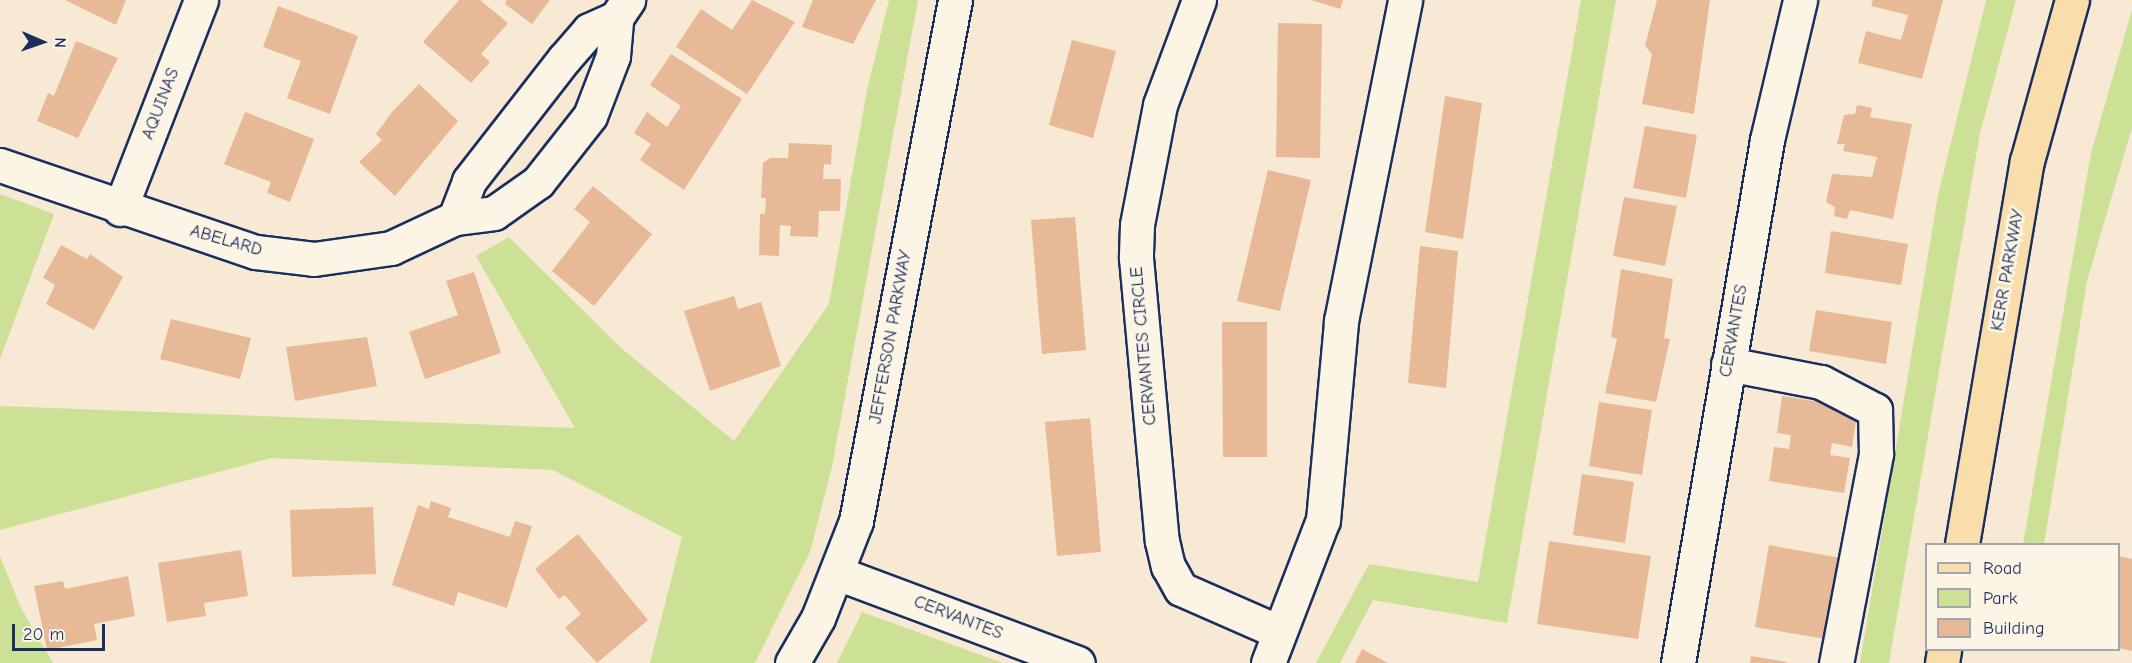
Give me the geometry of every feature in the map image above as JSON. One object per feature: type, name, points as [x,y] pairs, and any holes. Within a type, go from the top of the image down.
[{"type":"main road","name":"KERR PARKWAY","points":[[1962,543],[2027,161],[2072,0]]},
{"type":"street","name":"AQUINAS","points":[[120,209],[201,0]]},
{"type":"street","name":"JEFFERSON PARKWAY","points":[[792,663],[837,573],[866,478],[955,0]]},
{"type":"street","name":"CERVANTES CIRCLE","points":[[1199,0],[1160,105],[1137,225],[1136,258],[1162,541],[1168,566],[1181,589],[1279,632]]},
{"type":"street","points":[[1268,663],[1323,520],[1341,321],[1405,0]]},
{"type":"street","name":"CERVANTES","points":[[1678,663],[1767,140],[1800,0]]},
{"type":"street","name":"ABELARD","points":[[0,165],[120,209],[256,252],[314,259],[391,248],[455,218],[494,213],[538,182],[566,153],[603,86],[613,56],[622,9]]},
{"type":"street","name":"ABELARD","points":[[455,218],[469,181],[564,59],[589,30],[622,9]]},
{"type":"street","points":[[1728,364],[1821,382],[1875,410],[1873,476],[1836,663]]},
{"type":"street","name":"CERVANTES","points":[[837,573],[1078,663]]},
{"type":"green space","points":[[889,0],[918,0],[832,467],[810,552],[755,663],[650,663],[682,537],[553,470],[271,458],[0,530],[0,406],[575,428],[476,256],[509,237],[621,348],[734,441],[829,304],[867,90]]},
{"type":"green space","points":[[1581,0],[1616,0],[1507,623],[1373,600],[1340,663],[1316,663],[1369,564],[1478,582]]},
{"type":"green space","points":[[1986,0],[2016,0],[1980,133],[1889,663],[1860,663],[1938,195]]},
{"type":"green space","points":[[2132,10],[2132,128],[2087,281],[2044,543],[2023,543],[2091,153]]},
{"type":"green space","points":[[0,194],[54,214],[0,359]]},
{"type":"green space","points":[[0,556],[21,608],[53,663],[0,663]]},
{"type":"green space","points":[[862,612],[1003,663],[837,663]]},
{"type":"building","points":[[65,0],[126,0],[116,25]]},
{"type":"building","points":[[459,0],[480,0],[508,23],[481,54],[490,62],[471,83],[423,42]]},
{"type":"building","points":[[507,0],[550,0],[532,24],[505,4]]},
{"type":"building","points":[[752,0],[795,22],[747,94],[676,47],[701,9],[732,30]]},
{"type":"building","points":[[813,0],[876,0],[853,44],[802,27]]},
{"type":"building","points":[[1311,0],[1343,0],[1340,9]]},
{"type":"building","points":[[1657,0],[1710,0],[1694,114],[1642,104],[1652,54],[1645,46]]},
{"type":"building","points":[[1873,0],[1943,0],[1922,79],[1858,63],[1866,31],[1901,40],[1908,15],[1871,6]]},
{"type":"building","points":[[278,6],[358,36],[330,114],[287,98],[301,61],[263,47]]},
{"type":"building","points":[[1278,23],[1322,24],[1320,158],[1276,157]]},
{"type":"building","points":[[1072,40],[1116,51],[1093,138],[1049,125]]},
{"type":"building","points":[[76,41],[118,58],[78,138],[37,121],[48,93],[54,96]]},
{"type":"building","points":[[671,54],[742,99],[684,190],[640,160],[651,144],[634,133],[647,112],[667,127],[681,106],[650,85]]},
{"type":"building","points":[[419,84],[458,121],[395,196],[359,162],[382,140],[376,134],[392,112]]},
{"type":"building","points":[[1445,96],[1482,103],[1463,239],[1425,232]]},
{"type":"building","points":[[1857,105],[1872,108],[1870,117],[1912,124],[1893,219],[1850,210],[1847,219],[1834,216],[1835,207],[1826,202],[1832,174],[1872,177],[1877,157],[1843,151],[1845,144],[1837,144],[1844,115],[1855,114]]},
{"type":"building","points":[[245,112],[314,139],[290,202],[267,193],[271,182],[224,164]]},
{"type":"building","points":[[1645,126],[1697,135],[1686,198],[1633,188]]},
{"type":"building","points":[[789,143],[832,145],[831,165],[824,164],[823,179],[841,179],[840,211],[819,211],[818,237],[790,236],[791,226],[780,225],[779,256],[759,255],[760,214],[765,214],[766,198],[761,198],[763,163],[770,158],[788,158]]},
{"type":"building","points":[[1268,170],[1311,180],[1280,311],[1237,301]]},
{"type":"building","points":[[593,186],[652,234],[594,306],[552,271],[590,222],[574,209]]},
{"type":"building","points":[[1624,197],[1677,206],[1665,266],[1613,256]]},
{"type":"building","points":[[1075,217],[1086,350],[1042,354],[1031,220]]},
{"type":"building","points":[[1831,231],[1908,244],[1901,285],[1825,273]]},
{"type":"building","points":[[61,245],[87,259],[90,254],[123,277],[94,330],[46,304],[55,285],[43,278]]},
{"type":"building","points":[[1420,246],[1458,251],[1446,388],[1408,383]]},
{"type":"building","points":[[1621,269],[1673,279],[1664,338],[1670,339],[1656,402],[1605,393],[1617,339],[1611,337]]},
{"type":"building","points":[[474,272],[501,353],[425,379],[409,332],[458,315],[446,281]]},
{"type":"building","points":[[734,296],[738,309],[761,302],[781,366],[710,391],[684,311]]},
{"type":"building","points":[[1816,310],[1892,322],[1886,364],[1809,351]]},
{"type":"building","points":[[171,319],[251,338],[240,379],[160,359]]},
{"type":"building","points":[[1222,322],[1267,322],[1267,457],[1223,457]]},
{"type":"building","points":[[367,337],[377,386],[295,401],[286,347]]},
{"type":"building","points":[[1782,396],[1858,408],[1852,447],[1832,443],[1830,455],[1850,458],[1844,493],[1769,481],[1774,447],[1789,449],[1791,435],[1777,433]]},
{"type":"building","points":[[1599,402],[1652,410],[1642,475],[1589,466]]},
{"type":"building","points":[[1090,418],[1101,552],[1057,556],[1045,422]]},
{"type":"building","points":[[1582,474],[1634,482],[1625,543],[1573,535]]},
{"type":"building","points":[[431,501],[451,508],[448,517],[510,537],[515,521],[532,526],[507,608],[458,592],[454,606],[392,585],[418,505],[429,509]]},
{"type":"building","points":[[373,507],[376,574],[292,577],[290,510]]},
{"type":"building","points":[[578,534],[648,620],[597,663],[565,628],[581,614],[565,595],[559,599],[535,569]]},
{"type":"building","points":[[1549,541],[1651,556],[1638,639],[1537,624]]},
{"type":"building","points":[[1769,545],[1846,559],[1831,640],[1755,627]]},
{"type":"building","points":[[241,550],[248,596],[204,603],[206,616],[167,622],[158,563]]},
{"type":"building","points":[[2120,556],[2132,559],[2132,651],[2120,648]]},
{"type":"building","points":[[128,576],[135,616],[94,624],[97,640],[47,650],[34,586],[63,581],[65,589]]},
{"type":"building","points":[[1362,649],[1388,663],[1355,663]]},
{"type":"building","points":[[1751,656],[1787,662],[1787,663],[1750,663]]}]
